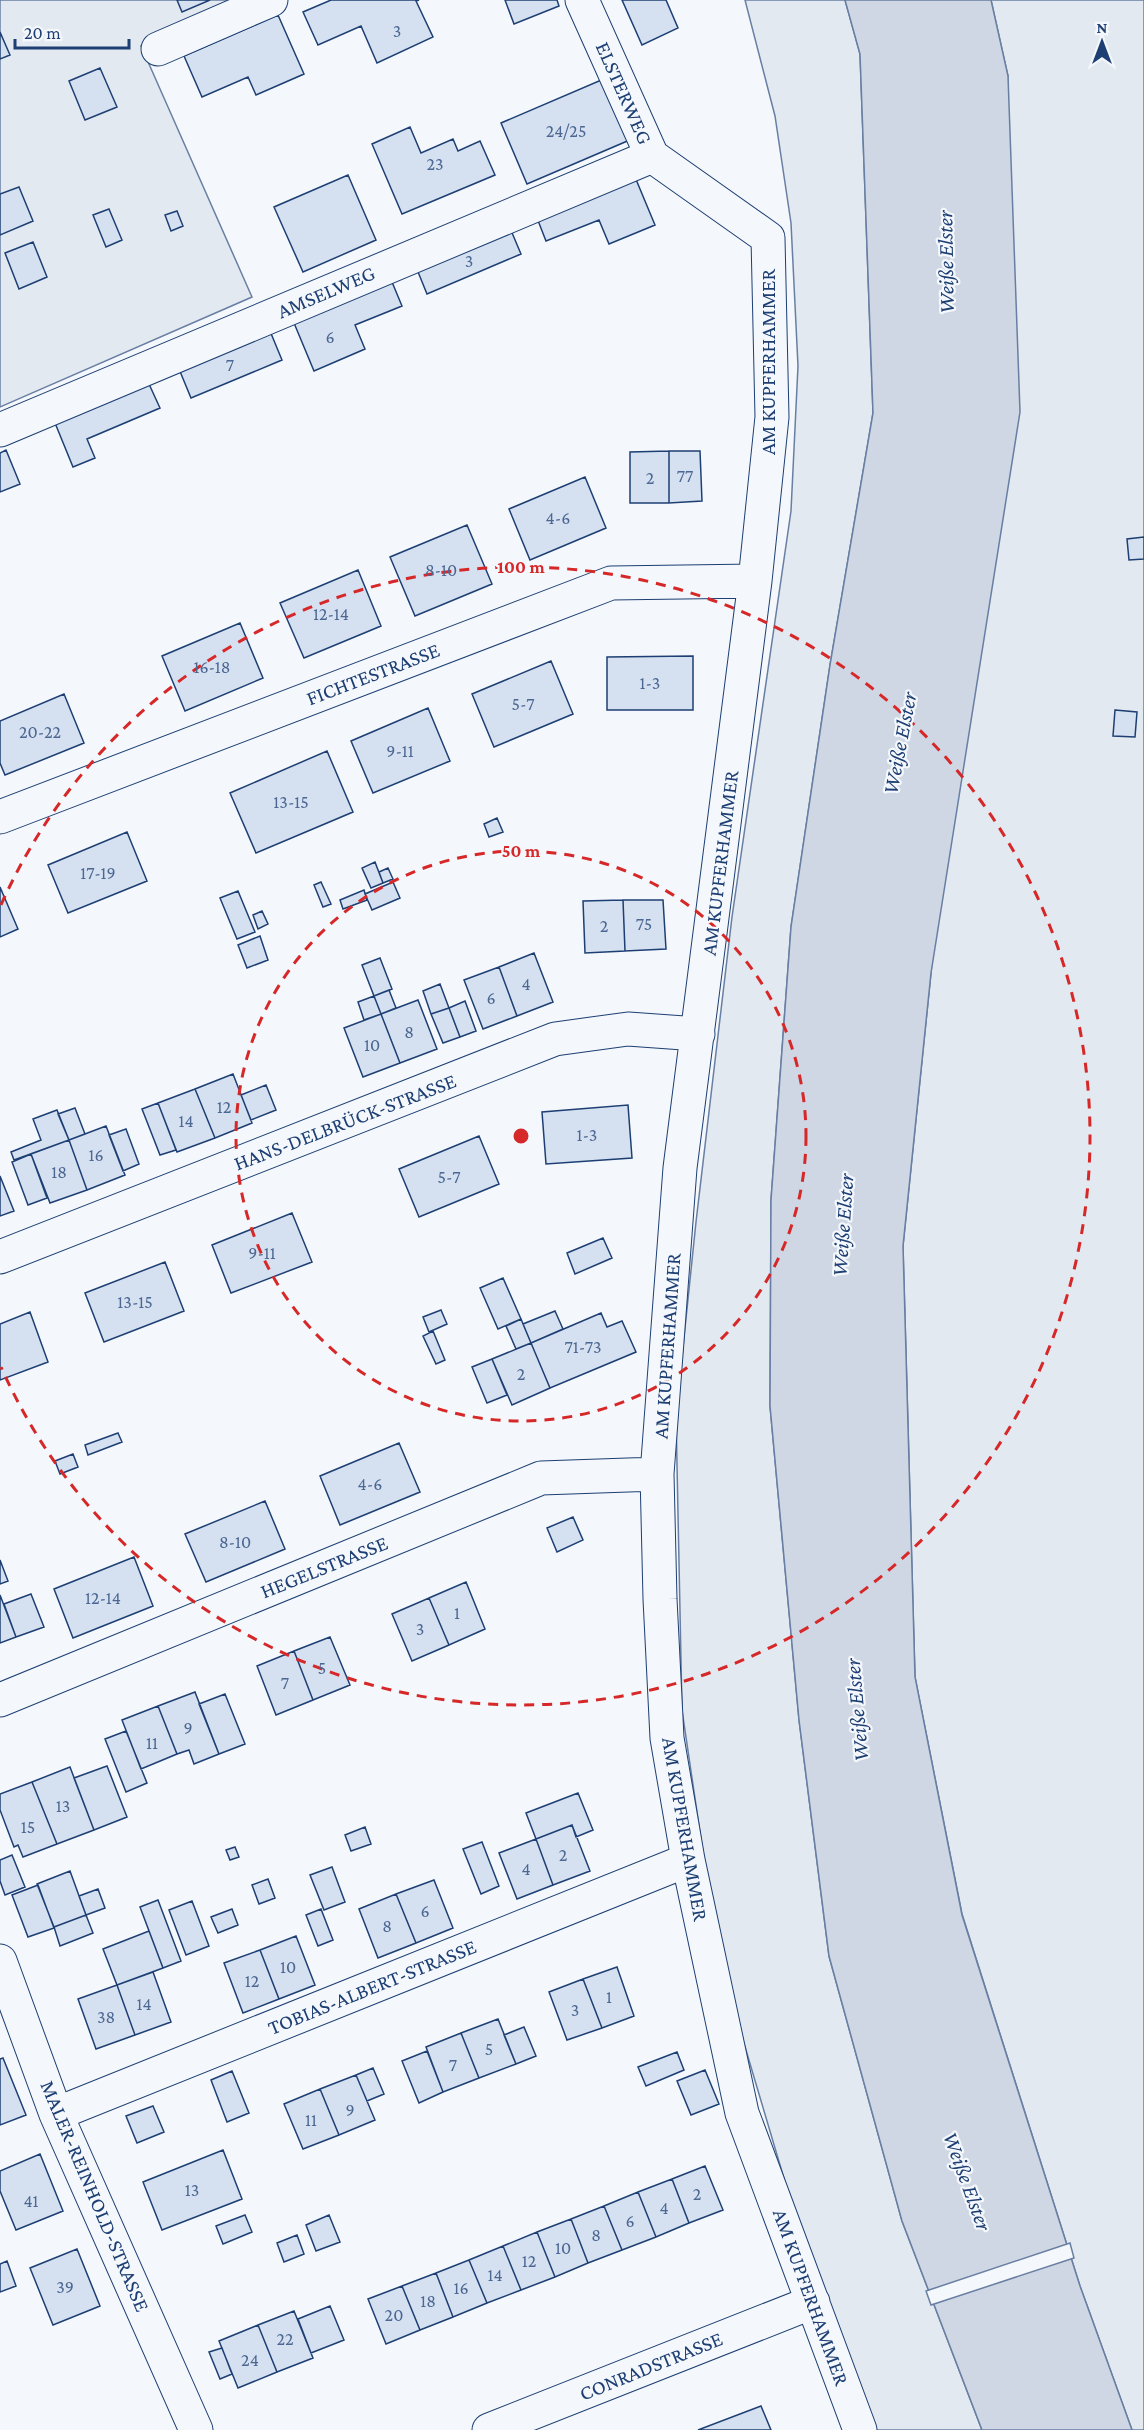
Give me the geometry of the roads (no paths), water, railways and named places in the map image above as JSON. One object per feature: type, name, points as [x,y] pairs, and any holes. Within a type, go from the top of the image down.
[{"type":"street","points":[[158,49],[271,0]]},
{"type":"street","name":"ELSTERWEG","points":[[582,0],[652,156],[768,238]]},
{"type":"street","name":"AMSELWEG","points":[[0,430],[652,156]]},
{"type":"street","name":"AM KUPFERHAMMER","points":[[768,238],[772,417],[755,581],[680,1168],[657,1474],[660,1599],[667,1738],[688,1860],[742,2113],[860,2430]]},
{"type":"street","name":"FICHTESTRASSE","points":[[0,818],[611,583],[755,581]]},
{"type":"street","name":"HANS-DELBRÜCK-STRASSE","points":[[0,1257],[555,1040],[628,1029],[698,1034]]},
{"type":"street","name":"HEGELSTRASSE","points":[[0,1700],[541,1478],[657,1474]]},
{"type":"street","name":"TOBIAS-ALBERT-STRASSE","points":[[57,2114],[688,1860]]},
{"type":"street","name":"MALER-REINHOLD-STRASSE","points":[[0,1961],[57,2114],[196,2430]]},
{"type":"street","name":"CONRADSTRASSE","points":[[489,2430],[813,2302]]},
{"type":"water","name":"Weiße Elster","points":[[845,0],[991,0],[1008,76],[1020,412],[931,973],[903,1246],[915,1677],[962,1915],[1080,2286],[1132,2430],[982,2430],[902,2221],[829,1956],[799,1720],[770,1406],[771,1200],[791,927],[830,665],[873,413],[860,54]]}]
